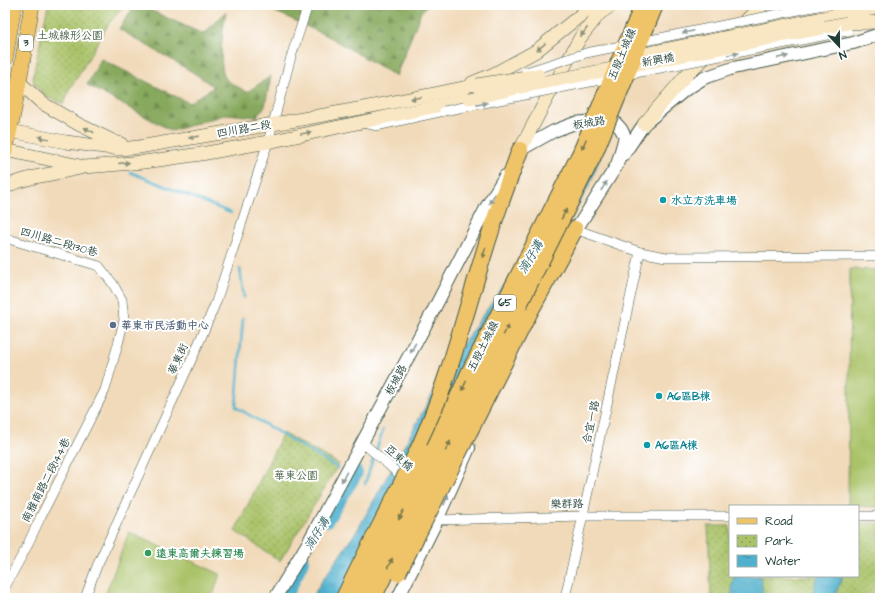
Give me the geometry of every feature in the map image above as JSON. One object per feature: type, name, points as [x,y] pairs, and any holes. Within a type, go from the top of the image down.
[{"type":"highway","name":"五股土城線","points":[[358,598],[435,447],[474,364],[580,152],[643,5]]},
{"type":"highway","name":"五股土城線","points":[[373,598],[595,152],[655,5]]},
{"type":"highway","points":[[344,598],[428,429],[448,372],[490,233],[520,150]]},
{"type":"highway","points":[[385,598],[527,317],[575,229]]},
{"type":"main road","name":"3","points":[[5,59],[14,5]]},
{"type":"main road","name":"3","points":[[7,131],[19,82],[32,5]]},
{"type":"main road","points":[[454,90],[494,74],[536,52],[593,5]]},
{"type":"main road","points":[[520,150],[580,38],[600,13],[612,5]]},
{"type":"main road","points":[[644,124],[689,72],[763,5]]},
{"type":"main road","name":"新興橋","points":[[477,85],[880,7]]},
{"type":"main road","name":"新興橋","points":[[470,99],[520,87],[847,27],[879,26]]},
{"type":"main road","points":[[19,82],[42,104],[78,124],[114,142],[138,146]]},
{"type":"main road","name":"四川路二段","points":[[470,99],[268,142],[144,162],[85,166],[5,150],[7,131],[66,142],[120,149],[274,123],[477,85]]},
{"type":"main road","points":[[5,188],[20,181],[85,166]]},
{"type":"street","name":"華東街","points":[[85,598],[216,302],[274,123],[291,57],[308,5]]},
{"type":"street","points":[[495,82],[586,53],[823,5]]},
{"type":"street","points":[[617,165],[644,124],[685,90],[704,78],[733,68],[853,42],[879,26]]},
{"type":"street","points":[[358,122],[376,126],[847,27]]},
{"type":"street","name":"板城路","points":[[275,598],[308,543],[432,313],[487,206],[520,150],[554,131],[575,123],[612,119],[622,129],[626,137],[617,165],[575,229],[542,293],[496,388],[437,520],[398,598]]},
{"type":"street","points":[[575,229],[640,252],[666,256],[880,256]]},
{"type":"street","name":"四川路二段130巷","points":[[5,238],[99,266],[113,284],[122,300],[124,320],[105,390],[97,406]]},
{"type":"street","name":"合宜一路","points":[[565,598],[640,252]]},
{"type":"street","name":"南雅南路二段144巷","points":[[5,587],[97,406]]},
{"type":"street","name":"亞東橋","points":[[362,442],[418,491],[437,520]]},
{"type":"street","name":"樂群路","points":[[437,520],[582,516],[729,516]]},
{"type":"street","points":[[859,516],[880,516]]},
{"type":"green space","name":"土城線形公園","points":[[48,5],[125,5],[109,23],[70,88],[64,104],[46,97],[34,83],[33,76]]},
{"type":"green space","points":[[135,5],[139,5],[203,34],[226,12],[221,56],[223,73],[226,79],[247,92],[271,76],[265,106],[256,117],[227,114],[172,131],[87,85],[101,59],[189,103],[214,87],[194,73],[119,29]]},
{"type":"green space","points":[[262,5],[428,5],[421,12],[396,76],[329,37]]},
{"type":"green space","points":[[850,269],[876,270],[877,507],[848,505]]},
{"type":"green space","name":"華東公園","points":[[283,433],[339,464],[280,561],[235,531]]},
{"type":"green space","points":[[859,523],[879,523],[880,598],[711,598],[708,526],[729,526],[729,577],[859,577]]},
{"type":"green space","name":"遠東高爾夫練習場","points":[[129,532],[220,574],[212,598],[104,598]]},
{"type":"water","points":[[603,150],[590,184],[362,598],[312,598],[358,529],[446,369],[480,319]]},
{"type":"water","points":[[734,577],[760,577],[764,598],[732,598]]},
{"type":"water","points":[[818,577],[843,577],[837,590],[836,598],[805,598],[811,597]]},
{"type":"waterway","points":[[130,172],[231,213]]},
{"type":"waterway","points":[[240,269],[244,298]]},
{"type":"waterway","points":[[243,318],[236,407],[338,468]]},
{"type":"waterway","name":"湳仔溝","points":[[376,451],[383,430]]},
{"type":"waterway","points":[[365,484],[374,456]]},
{"type":"waterway","name":"湳仔溝","points":[[326,519],[355,473]]},
{"type":"waterway","name":"湳仔溝","points":[[284,598],[301,561]]},
{"type":"place","name":"水立方洗車場","points":[[663,200]]},
{"type":"place","name":"華東市民活動中心","points":[[113,325]]},
{"type":"place","name":"A6區B棟","points":[[659,396]]},
{"type":"place","name":"A6區A棟","points":[[647,445]]},
{"type":"place","name":"遠東高爾夫練習場","points":[[148,553]]}]
